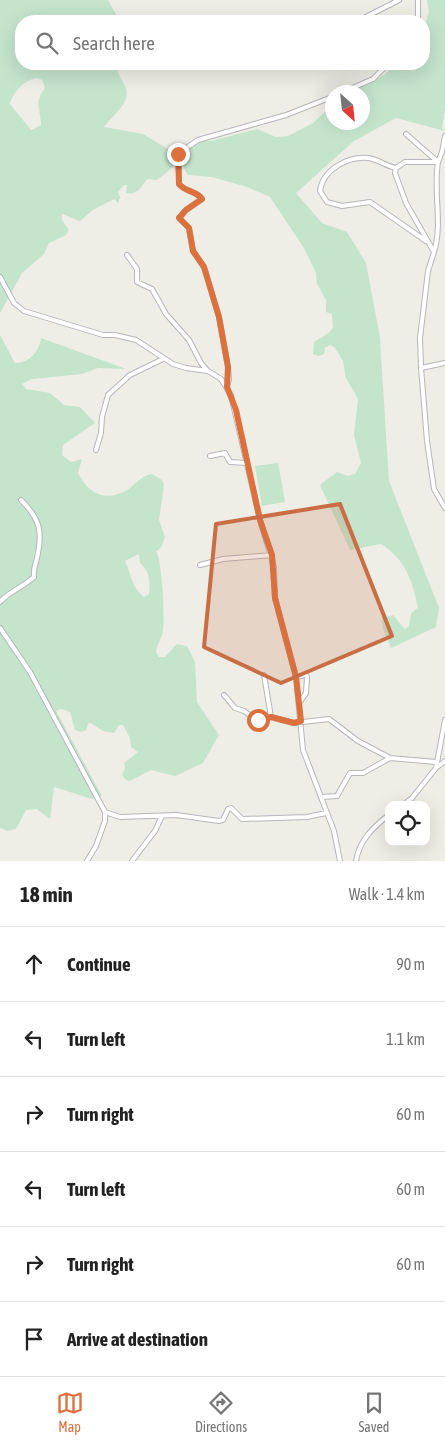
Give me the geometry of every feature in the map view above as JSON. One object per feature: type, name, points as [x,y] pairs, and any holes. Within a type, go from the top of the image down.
[{"type":"street","points":[[370,15],[399,0]]},
{"type":"street","points":[[418,0],[418,15]]},
{"type":"street","points":[[359,85],[373,79],[382,70]]},
{"type":"street","points":[[227,387],[228,367],[219,317],[204,267],[193,251],[189,228],[179,218],[186,210],[202,199],[199,195],[185,190],[179,184],[179,153],[198,140],[286,115],[325,100]]},
{"type":"street","points":[[406,134],[438,162]]},
{"type":"street","points":[[445,136],[438,162],[437,236],[428,272],[420,338],[425,423],[434,489],[445,508]]},
{"type":"street","points":[[396,168],[366,158],[338,164],[327,174],[320,191],[327,202],[342,206],[370,202],[426,241]]},
{"type":"street","points":[[396,168],[405,162],[438,162]]},
{"type":"street","points":[[396,168],[400,188],[426,241],[434,252]]},
{"type":"street","points":[[127,255],[137,269],[137,282],[152,289],[170,320],[189,340],[201,363],[208,371],[221,379],[227,387],[236,410],[260,520],[272,555],[275,598],[296,677],[300,702],[303,750],[334,831],[340,861]]},
{"type":"street","points":[[0,277],[14,303],[24,310],[70,323],[103,336],[115,335],[141,341],[163,359],[186,368],[208,371]]},
{"type":"street","points":[[96,450],[108,395],[130,375],[163,359]]},
{"type":"street","points":[[421,368],[445,363]]},
{"type":"street","points":[[210,456],[226,453],[230,462],[247,463]]},
{"type":"street","points":[[0,602],[8,593],[22,587],[34,577],[33,568],[39,544],[39,523],[35,514],[21,500]]},
{"type":"street","points":[[200,565],[223,559],[272,555]]},
{"type":"street","points":[[0,628],[30,672],[105,812],[105,821],[96,846],[87,861]]},
{"type":"street","points":[[264,675],[271,717]]},
{"type":"street","points":[[296,677],[306,675],[308,677],[306,693],[300,702]]},
{"type":"street","points":[[224,696],[235,708],[244,711],[255,719],[271,717],[294,723],[322,719],[332,720],[358,741],[390,758],[436,762]]},
{"type":"street","points":[[436,768],[445,720]]},
{"type":"street","points":[[321,797],[337,796],[350,773],[363,773],[390,758]]},
{"type":"street","points":[[407,801],[436,768],[445,761]]},
{"type":"street","points":[[105,812],[120,817],[162,816],[219,820],[223,820],[231,808],[242,819],[307,817],[326,813]]},
{"type":"street","points":[[132,861],[152,836],[162,816]]},
{"type":"street","points":[[356,861],[364,840],[373,828],[385,818]]},
{"type":"highlighted area","points":[[340,504],[392,636],[281,683],[204,647],[216,524]]},
{"type":"green space","points":[[0,0],[108,0],[116,15],[15,15],[15,70],[118,70],[127,92],[126,98],[104,127],[143,134],[176,154],[176,159],[170,169],[157,180],[147,179],[136,192],[126,193],[127,185],[124,185],[118,192],[120,197],[118,203],[114,199],[93,210],[80,221],[62,214],[62,220],[69,230],[66,235],[49,243],[44,254],[22,273],[0,313]],"holes":[[[32,79],[42,80],[45,88],[38,103],[41,125],[31,130],[10,104],[11,100],[16,91]]]},
{"type":"green space","points":[[427,0],[445,0],[445,109],[442,128],[445,131],[396,118],[354,141],[296,193],[322,223],[347,232],[366,263],[380,338],[389,481],[439,608],[436,627],[391,648],[383,629],[382,618],[393,615],[405,629],[409,626],[411,613],[418,608],[407,572],[390,550],[381,544],[350,550],[320,485],[337,472],[348,476],[355,474],[361,463],[354,435],[358,399],[346,378],[343,361],[335,348],[330,345],[325,348],[324,354],[319,356],[313,354],[314,342],[330,332],[333,327],[332,314],[326,312],[326,300],[317,284],[316,273],[304,248],[270,197],[247,187],[212,177],[188,175],[185,170],[184,160],[188,151],[200,140],[211,141],[257,129],[276,137],[288,136],[313,123],[325,112],[325,130],[370,130],[370,85],[364,85],[384,75],[389,70],[430,70],[430,15],[428,15]]},
{"type":"green space","points":[[0,335],[15,363],[29,359],[36,352],[41,338],[126,369],[98,368],[82,374],[32,379],[22,384],[26,389],[50,393],[64,405],[80,407],[95,423],[63,445],[62,455],[71,462],[82,459],[78,473],[92,490],[98,494],[111,496],[126,491],[148,475],[152,474],[162,480],[164,485],[159,520],[165,537],[161,548],[156,551],[161,576],[164,623],[156,652],[159,657],[165,657],[177,644],[187,646],[195,662],[197,702],[219,735],[203,763],[175,776],[151,770],[130,781],[126,780],[122,775],[125,768],[124,763],[138,752],[131,747],[130,738],[123,725],[119,725],[114,733],[103,731],[89,722],[86,730],[81,732],[75,730],[70,712],[61,709],[56,711],[102,796],[92,799],[54,787],[50,819],[37,809],[26,810],[16,829],[8,831],[0,828]],"holes":[[[139,554],[140,563],[146,569],[149,581],[149,594],[144,597],[134,585],[125,561]]]},
{"type":"green space","points":[[278,463],[285,502],[262,506],[255,466]]},
{"type":"route","points":[[178,154],[179,184],[185,190],[199,195],[202,199],[202,201],[193,204],[179,218],[189,228],[193,251],[206,272],[219,317],[228,367],[229,379],[227,387],[236,410],[260,520],[272,555],[275,598],[296,677],[300,702],[301,721],[297,723],[271,717],[258,720]]}]
